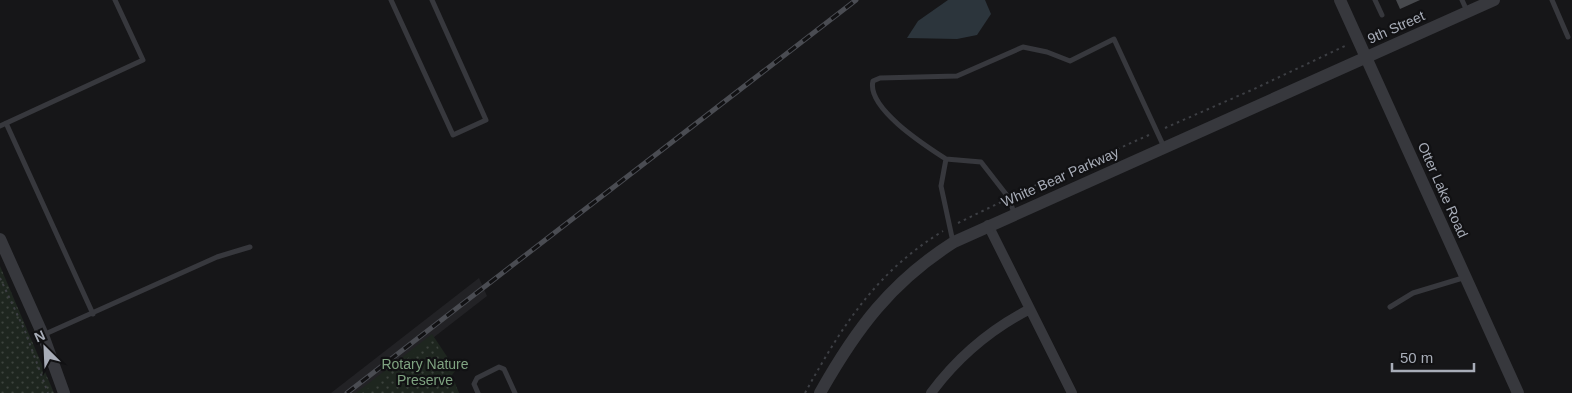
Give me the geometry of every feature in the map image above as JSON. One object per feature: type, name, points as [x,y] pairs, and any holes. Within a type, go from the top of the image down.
[{"type":"street","name":"Otter Lake Road","points":[[1340,0],[1518,393]]},
{"type":"street","name":"9th Street","points":[[1366,57],[1464,6],[1494,0]]},
{"type":"street","name":"White Bear Parkway","points":[[820,393],[851,340],[880,302],[914,271],[954,242],[1014,213],[1366,57]]},
{"type":"street","points":[[988,225],[1072,393]]},
{"type":"street","points":[[0,238],[43,335],[64,393]]},
{"type":"street","points":[[930,393],[951,368],[973,347],[999,327],[1030,309]]},
{"type":"lane","points":[[0,126],[143,60],[115,0]]},
{"type":"lane","points":[[391,0],[453,135],[486,120],[432,0]]},
{"type":"lane","points":[[1375,0],[1382,15]]},
{"type":"lane","points":[[1552,0],[1568,37]]},
{"type":"lane","points":[[1014,213],[1009,198],[981,162],[946,159],[901,128],[873,94],[873,81],[880,78],[957,76],[1023,47],[1047,52],[1070,61],[1114,39],[1164,147]]},
{"type":"lane","points":[[6,123],[93,314]]},
{"type":"lane","points":[[946,159],[941,186],[954,242]]},
{"type":"lane","points":[[43,335],[217,257],[250,247]]},
{"type":"lane","points":[[1390,306],[1414,293],[1466,277]]},
{"type":"lane","points":[[478,393],[474,384],[476,378],[499,367],[504,369],[515,393]]},
{"type":"path","points":[[0,278],[25,331],[48,393]]},
{"type":"shaded area","points":[[948,0],[985,0],[991,14],[977,35],[957,39],[907,38],[918,21]]},
{"type":"shaded area","points":[[479,278],[487,296],[362,393],[331,393]]},
{"type":"green space","points":[[0,266],[54,393],[0,393]]},
{"type":"green space","name":"Rotary Nature Preserve","points":[[432,334],[456,370],[452,375],[459,393],[356,393]]},
{"type":"green space","name":"Rotary Nature Preserve","points":[[434,338],[459,393],[362,393]]},
{"type":"railway","points":[[347,393],[856,0]]}]
